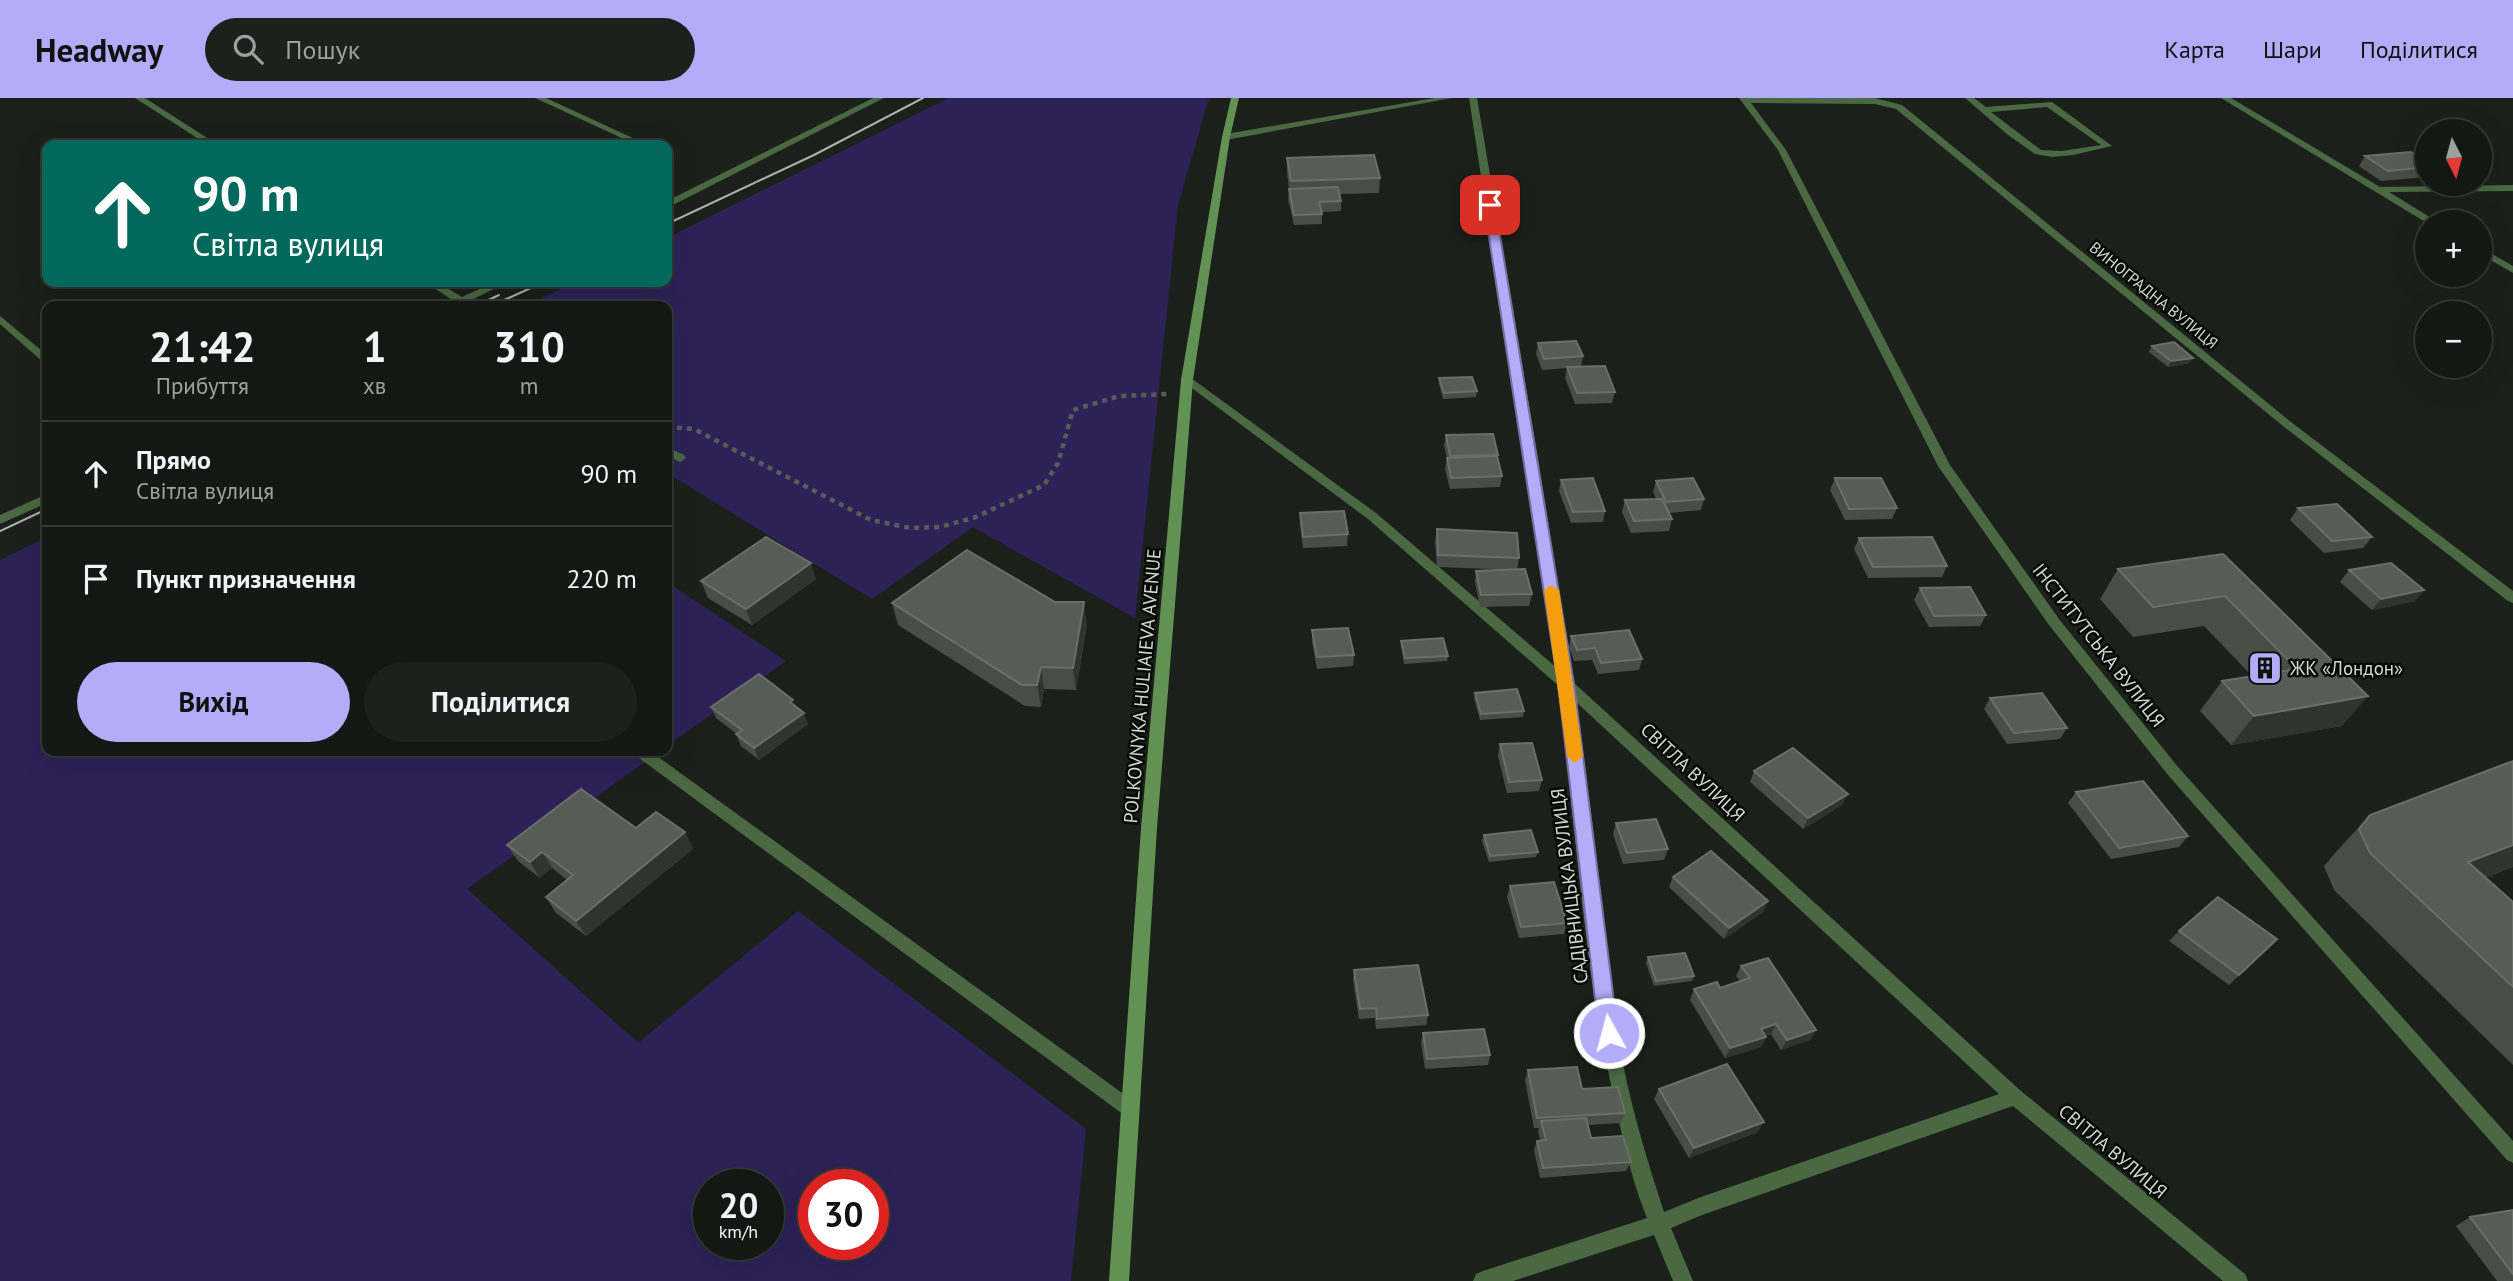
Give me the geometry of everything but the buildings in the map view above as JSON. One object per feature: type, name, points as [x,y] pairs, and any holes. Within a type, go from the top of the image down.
[{"type":"main road","name":"POLKOVNYKA HULIAIEVA AVENUE","points":[[1119,1281],[1150,814],[1187,387],[1226,137],[1235,98]]},
{"type":"street","points":[[139,98],[206,140]]},
{"type":"street","points":[[539,98],[633,140]]},
{"type":"street","points":[[672,202],[880,98]]},
{"type":"street","points":[[1226,137],[1448,98]]},
{"type":"street","points":[[1473,98],[1566,684]]},
{"type":"street","points":[[1969,98],[1984,110],[2045,154],[2108,146],[2049,104],[1984,110]]},
{"type":"street","points":[[2225,98],[2415,211]]},
{"type":"street","name":"ВИНОГРАДНА ВУЛИЦЯ","points":[[1745,99],[1875,101],[1899,107],[2287,424],[2513,597]]},
{"type":"street","name":"ІНСТИТУТСЬКА ВУЛИЦЯ","points":[[1745,99],[1783,150],[1944,466],[2054,622],[2173,771],[2513,1154]]},
{"type":"street","points":[[2378,189],[2513,188]]},
{"type":"street","points":[[2492,257],[2513,270]]},
{"type":"street","points":[[436,287],[452,301]]},
{"type":"street","points":[[462,301],[492,287]]},
{"type":"street","points":[[0,318],[42,356]]},
{"type":"street","name":"СВІТЛА ВУЛИЦЯ","points":[[1187,387],[1372,516],[1566,684],[2015,1097],[2238,1281]]},
{"type":"street","points":[[672,453],[680,458]]},
{"type":"street","points":[[0,520],[42,500]]},
{"type":"street","name":"САДІВНИЦЬКА ВУЛИЦЯ","points":[[1566,684],[1612,1060],[1658,1224],[1683,1281]]},
{"type":"street","points":[[646,756],[1130,1109]]},
{"type":"street","points":[[1483,1281],[1658,1224],[1700,1206],[2015,1097]]},
{"type":"path","points":[[672,427],[694,429],[871,520],[910,528],[940,527],[976,517],[1044,485],[1058,463],[1073,410],[1104,398],[1187,387]]},
{"type":"shaded area","points":[[949,98],[1209,98],[1178,205],[1135,618],[973,527],[872,599],[672,476],[672,301],[535,301],[565,287],[672,287],[672,236]]},
{"type":"shaded area","points":[[42,539],[42,756],[653,756],[467,889],[638,1043],[798,911],[1086,1129],[1071,1281],[0,1281],[0,560]]},
{"type":"shaded area","points":[[672,585],[786,661],[672,742]]},
{"type":"tram line","points":[[672,222],[814,155],[923,98]]},
{"type":"tram line","points":[[502,301],[533,287]]},
{"type":"tram line","points":[[486,301],[499,295]]},
{"type":"tram line","points":[[0,531],[42,511]]},
{"type":"slow traffic","points":[[1551,590],[1575,756]]},
{"type":"place","name":"ЖК «Лондон»","points":[[2265,668]]},
{"type":"route","points":[[1490,205],[1566,684],[1609,1033]]}]
